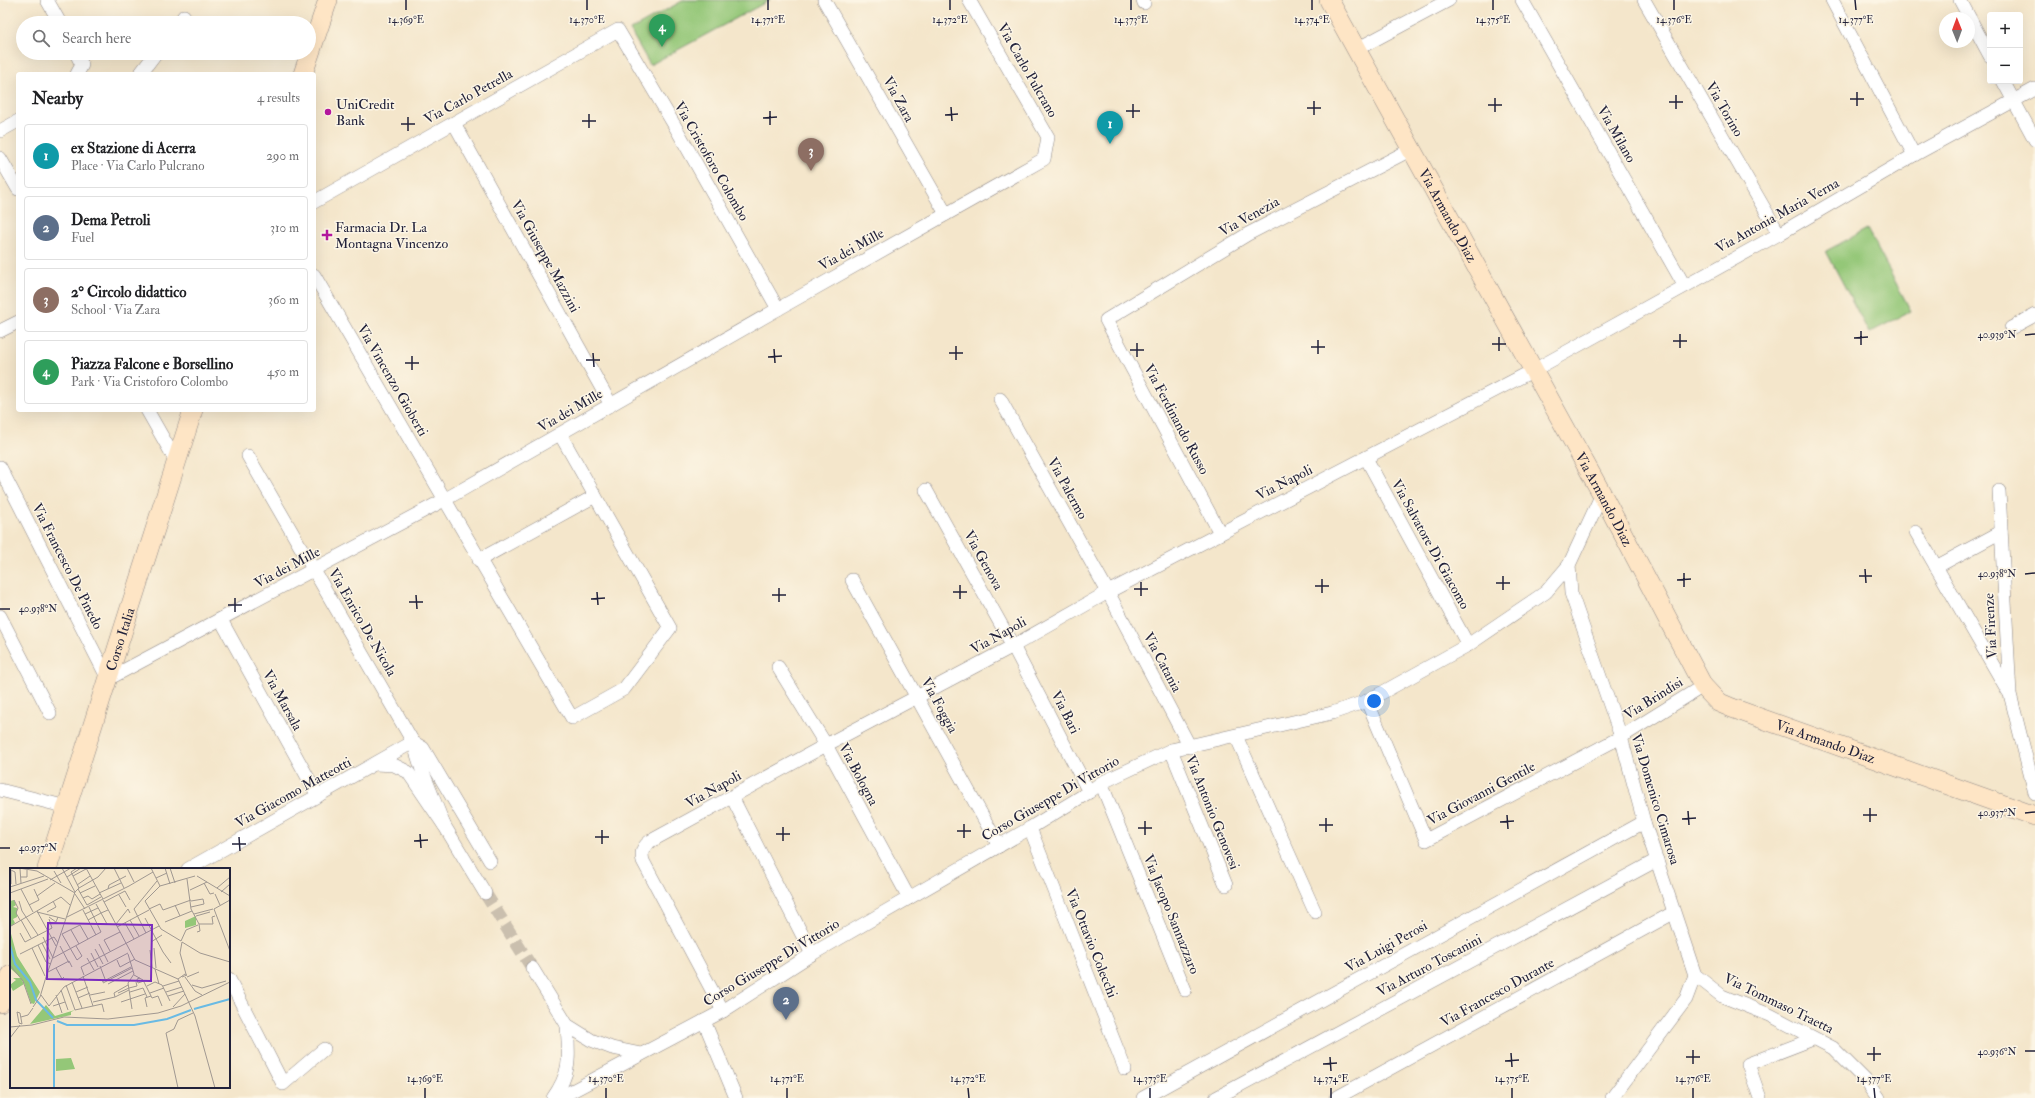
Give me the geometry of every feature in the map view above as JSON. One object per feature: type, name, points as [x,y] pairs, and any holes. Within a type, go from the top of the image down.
[{"type":"main road","points":[[316,36],[328,0]]},
{"type":"main road","name":"Via Armando Diaz","points":[[1329,0],[1602,494],[1703,686],[1718,702],[1732,708],[2035,816]]},
{"type":"main road","points":[[304,72],[308,60]]},
{"type":"main road","name":"Corso Italia","points":[[47,868],[192,412]]},
{"type":"main road","points":[[0,1003],[10,978]]},
{"type":"street","points":[[47,0],[56,16]]},
{"type":"street","name":"Via Zara","points":[[824,0],[946,214]]},
{"type":"street","name":"Via Carlo Pulcrano","points":[[969,0],[1048,137],[1044,159]]},
{"type":"street","points":[[1357,49],[1450,0]]},
{"type":"street","name":"Via Milano","points":[[1522,0],[1684,285]]},
{"type":"street","name":"Via Torino","points":[[1644,0],[1779,234]]},
{"type":"street","points":[[1832,0],[1914,154]]},
{"type":"street","points":[[1960,0],[1987,50]]},
{"type":"street","name":"Via Carlo Petrella","points":[[316,201],[618,30]]},
{"type":"street","name":"Via Cristoforo Colombo","points":[[618,30],[676,128],[778,309]]},
{"type":"street","points":[[78,72],[82,65],[80,60]]},
{"type":"street","points":[[142,72],[151,60]]},
{"type":"street","points":[[2005,84],[2035,140]]},
{"type":"street","name":"Via Antonia Maria Verna","points":[[1534,370],[1684,285],[1779,234],[1914,154],[2035,89]]},
{"type":"street","points":[[0,131],[16,122]]},
{"type":"street","name":"Via Giuseppe Mazzini","points":[[454,123],[611,405]]},
{"type":"street","name":"Via Venezia","points":[[1106,320],[1248,234],[1412,149]]},
{"type":"street","points":[[0,158],[16,186]]},
{"type":"street","name":"Via dei Mille","points":[[108,679],[444,500],[1044,159]]},
{"type":"street","name":"Via Vincenzo Gioberti","points":[[316,278],[572,718],[624,689],[670,628],[595,496]]},
{"type":"street","points":[[2011,328],[2035,315]]},
{"type":"street","name":"Via Ferdinando Russo","points":[[1106,320],[1220,533]]},
{"type":"street","points":[[0,331],[16,323]]},
{"type":"street","name":"Via Napoli","points":[[722,1011],[643,861],[642,854],[644,847],[649,842],[826,745],[1013,646],[1108,592],[1534,370]]},
{"type":"street","name":"Via Palermo","points":[[1000,399],[1108,592]]},
{"type":"street","points":[[148,412],[176,461]]},
{"type":"street","points":[[480,560],[595,496],[560,434]]},
{"type":"street","name":"Via Enrico De Nicola","points":[[248,456],[413,742],[422,770],[444,825]]},
{"type":"street","name":"Via Salvatore Di Giacomo","points":[[1366,458],[1468,645]]},
{"type":"street","name":"Via Francesco De Pinedo","points":[[0,467],[108,679]]},
{"type":"street","name":"Via Genova","points":[[926,490],[1013,646]]},
{"type":"street","name":"Via Firenze","points":[[1999,491],[2010,694],[2035,793]]},
{"type":"street","name":"Via Domenico Cimarosa","points":[[1602,494],[1569,565],[1571,593],[1621,737],[1644,822],[1694,975]]},
{"type":"street","name":"Via Firenze","points":[[1916,532],[2010,694]]},
{"type":"street","points":[[1936,567],[2001,532]]},
{"type":"street","name":"Corso Giuseppe Di Vittorio","points":[[559,1098],[722,1011],[812,954],[1030,828],[1100,784],[1171,750],[1190,747],[1332,713],[1367,701],[1468,645],[1546,592],[1569,565]]},
{"type":"street","name":"Via Foggia","points":[[852,580],[999,846]]},
{"type":"street","name":"Via Catania","points":[[1108,592],[1190,747]]},
{"type":"street","points":[[0,616],[50,713]]},
{"type":"street","name":"Via Marsala","points":[[221,620],[318,796]]},
{"type":"street","name":"Via Bari","points":[[1013,646],[1089,792]]},
{"type":"street","name":"Via Bologna","points":[[778,666],[826,745],[909,898]]},
{"type":"street","name":"Via Brindisi","points":[[1621,737],[1703,686]]},
{"type":"street","name":"Via Giovanni Gentile","points":[[1367,701],[1426,840],[1621,737]]},
{"type":"street","points":[[1236,736],[1315,912]]},
{"type":"street","name":"Via Enrico De Nicola","points":[[413,742],[423,748],[490,861]]},
{"type":"street","name":"Via Giacomo Matteotti","points":[[190,868],[413,742]]},
{"type":"street","name":"Via Antonio Genovesi","points":[[1171,750],[1226,885]]},
{"type":"street","points":[[373,764],[394,765],[408,772],[444,825],[485,893]]},
{"type":"street","name":"Via Jacopo Sannazzaro","points":[[1100,784],[1186,990]]},
{"type":"street","points":[[0,790],[66,807]]},
{"type":"street","points":[[732,797],[812,954]]},
{"type":"street","name":"Via Luigi Perosi","points":[[1143,1098],[1644,822]]},
{"type":"street","name":"Via Ottavio Colecchi","points":[[1030,828],[1125,1069]]},
{"type":"street","name":"Via Arturo Toscanini","points":[[1216,1098],[1657,860]]},
{"type":"street","name":"Via Francesco Durante","points":[[1336,1098],[1673,913]]},
{"type":"street","points":[[532,968],[567,1025],[591,1040],[612,1048],[641,1054]]},
{"type":"street","points":[[1612,1098],[1686,999],[1694,975]]},
{"type":"street","name":"Via Tommaso Traetta","points":[[1694,975],[1722,996],[1770,1015],[1813,1039],[1833,1048],[1867,1082],[1878,1098]]},
{"type":"street","points":[[230,981],[283,1084],[324,1049]]},
{"type":"street","points":[[704,1021],[736,1098]]},
{"type":"street","points":[[553,1098],[562,1085],[569,1062],[567,1025]]},
{"type":"street","points":[[1760,1098],[1748,1064],[1813,1039]]},
{"type":"green space","points":[[684,0],[770,0],[650,65],[630,30]]},
{"type":"green space","points":[[1867,229],[1911,311],[1869,333],[1826,251]]},
{"type":"tunnel","points":[[485,893],[532,968]]},
{"type":"place","name":"Piazza Falcone e Borsellino","points":[[662,47]]},
{"type":"place","name":"UniCredit Bank","points":[[328,112]]},
{"type":"place","name":"ex Stazione di Acerra","points":[[1110,144]]},
{"type":"place","name":"2° Circolo didattico","points":[[811,171]]},
{"type":"place","name":"Farmacia Dr. La Montagna Vincenzo","points":[[327,235]]},
{"type":"place","name":"Dema Petroli","points":[[786,1020]]}]
